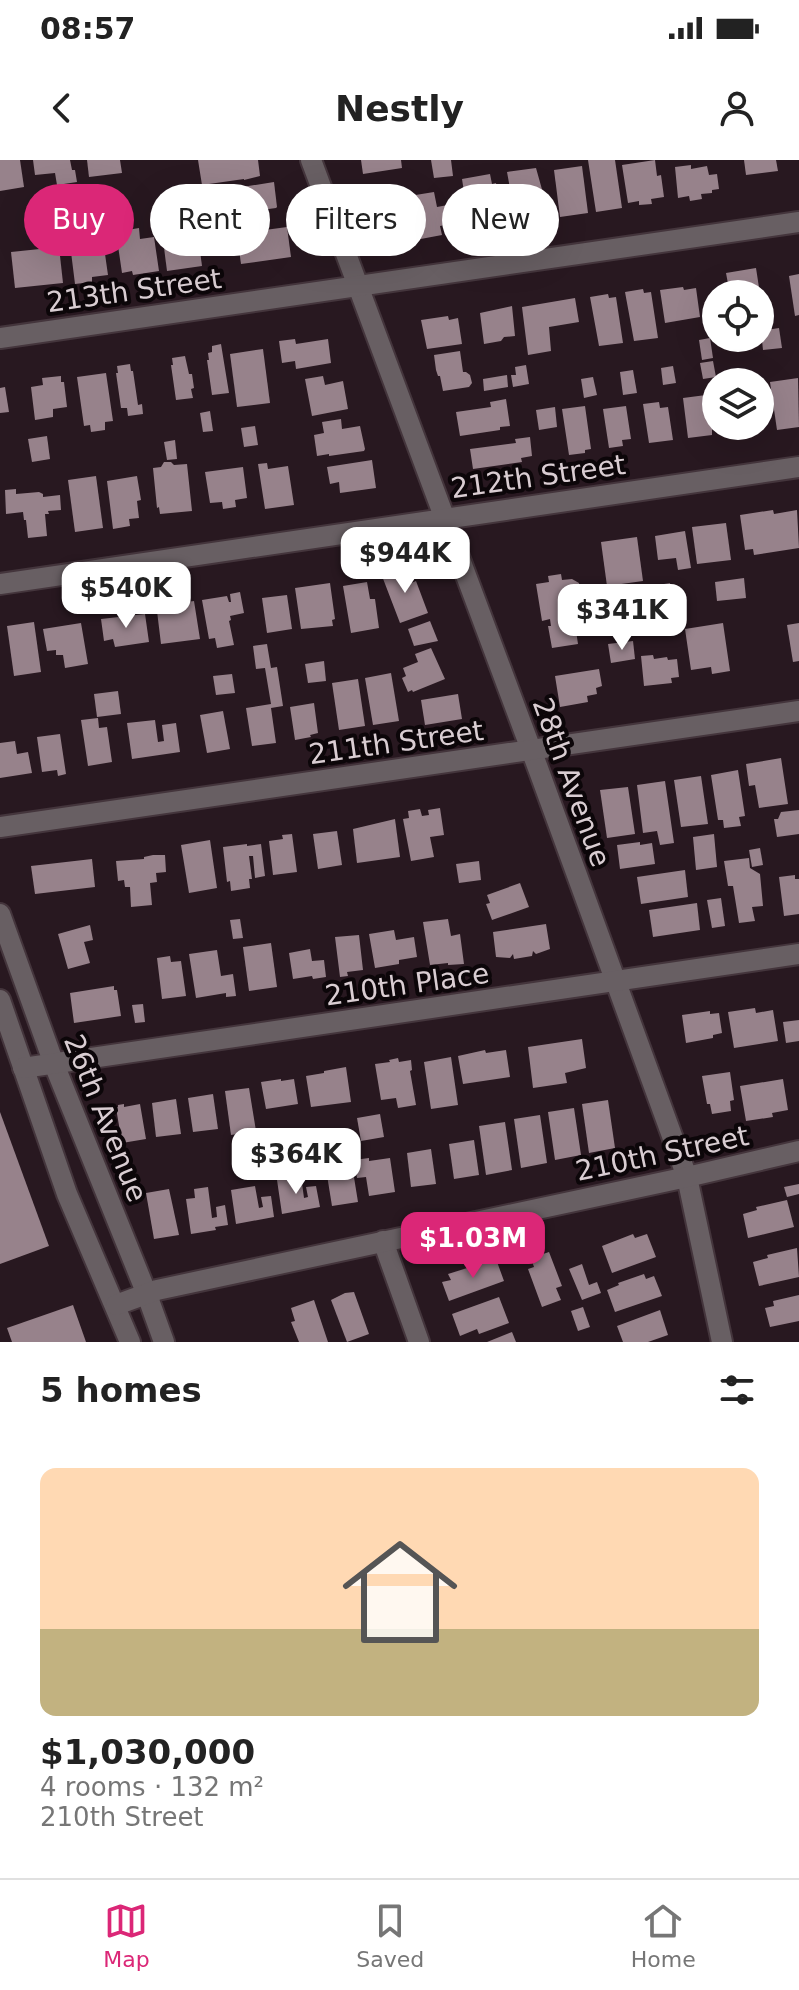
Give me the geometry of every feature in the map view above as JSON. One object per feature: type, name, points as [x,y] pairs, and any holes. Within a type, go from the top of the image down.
[{"type":"street","name":"28th Avenue","points":[[311,160],[687,1177],[722,1342]]},
{"type":"street","name":"213th Street","points":[[0,338],[799,222]]},
{"type":"street","name":"212th Street","points":[[0,584],[799,467]]},
{"type":"street","name":"211th Street","points":[[0,827],[799,711]]},
{"type":"street","name":"26th Avenue","points":[[0,914],[54,1064],[164,1342]]},
{"type":"street","name":"210th Place","points":[[23,1068],[799,954]]},
{"type":"street","name":"26th Avenue","points":[[0,1000],[67,1194],[130,1342]]},
{"type":"street","name":"210th Street","points":[[116,1305],[146,1292],[799,1151]]},
{"type":"street","points":[[383,1241],[419,1342]]},
{"type":"building","points":[[0,160],[20,160],[24,187],[0,191]]},
{"type":"building","points":[[33,160],[70,160],[77,182],[57,184],[55,173],[35,175]]},
{"type":"building","points":[[87,160],[120,160],[122,173],[89,177]]},
{"type":"building","points":[[198,160],[258,160],[260,176],[202,184]]},
{"type":"building","points":[[361,160],[401,160],[402,168],[363,174]]},
{"type":"building","points":[[431,160],[451,160],[453,176],[434,178]]},
{"type":"building","points":[[588,160],[615,160],[622,208],[596,212]]},
{"type":"building","points":[[655,160],[664,197],[651,199],[652,204],[639,205],[639,201],[628,203],[622,165]]},
{"type":"building","points":[[744,160],[776,160],[778,171],[746,175]]},
{"type":"building","points":[[691,165],[691,169],[707,166],[709,175],[717,174],[719,189],[701,194],[702,199],[690,201],[689,196],[678,198],[675,167]]},
{"type":"building","points":[[582,166],[588,213],[560,217],[559,184],[556,184],[554,170]]},
{"type":"building","points":[[536,168],[540,184],[509,184],[507,172]]},
{"type":"building","points":[[490,174],[492,184],[463,184],[462,179]]},
{"type":"building","points":[[274,182],[276,208],[270,209],[270,184],[261,184]]},
{"type":"building","points":[[434,192],[437,207],[442,206],[442,235],[426,238],[426,193]]},
{"type":"building","points":[[286,227],[286,256],[291,257],[241,264],[240,256],[270,256],[270,229]]},
{"type":"building","points":[[139,228],[140,239],[150,238],[150,256],[157,256],[159,271],[133,275],[132,271],[122,273],[120,256],[134,256],[134,229]]},
{"type":"building","points":[[24,251],[24,256],[60,256],[63,283],[15,288],[11,252]]},
{"type":"building","points":[[72,256],[105,256],[108,275],[92,277],[92,282],[75,284]]},
{"type":"building","points":[[165,256],[201,256],[202,266],[167,271]]},
{"type":"building","points":[[756,268],[758,280],[727,280],[726,273]]},
{"type":"building","points":[[799,274],[799,315],[795,316],[789,276]]},
{"type":"building","points":[[683,287],[684,290],[696,288],[700,317],[665,323],[660,290]]},
{"type":"building","points":[[643,289],[644,293],[651,292],[658,338],[634,341],[625,292]]},
{"type":"building","points":[[608,294],[609,298],[616,297],[623,343],[599,346],[590,297]]},
{"type":"building","points":[[575,298],[579,322],[549,327],[551,351],[528,355],[522,307]]},
{"type":"building","points":[[512,306],[515,336],[484,344],[480,313]]},
{"type":"building","points":[[448,316],[449,320],[458,318],[462,344],[427,349],[421,320]]},
{"type":"building","points":[[779,328],[782,348],[774,349],[774,329]]},
{"type":"building","points":[[295,339],[296,344],[328,339],[331,363],[296,369],[295,361],[282,363],[279,341]]},
{"type":"building","points":[[702,339],[702,352],[712,352],[713,358],[702,360],[699,340]]},
{"type":"building","points":[[221,344],[229,393],[212,395],[208,353],[212,352],[212,346]]},
{"type":"building","points":[[263,349],[270,403],[237,407],[230,354]]},
{"type":"building","points":[[460,351],[463,372],[470,375],[472,383],[469,387],[443,391],[434,355]]},
{"type":"building","points":[[185,356],[189,374],[192,374],[193,398],[176,400],[172,358]]},
{"type":"building","points":[[713,361],[714,368],[702,368],[702,374],[700,363]]},
{"type":"building","points":[[130,364],[138,405],[142,404],[143,414],[128,416],[127,408],[121,408],[116,373],[117,366]]},
{"type":"building","points":[[526,365],[529,384],[513,387],[511,375],[516,375],[515,367]]},
{"type":"building","points":[[673,366],[676,383],[663,385],[661,368]]},
{"type":"building","points":[[633,370],[637,393],[623,395],[620,372]]},
{"type":"building","points":[[106,373],[113,421],[105,422],[105,430],[91,432],[90,425],[84,426],[77,377]]},
{"type":"building","points":[[507,375],[508,387],[484,391],[483,379]]},
{"type":"building","points":[[61,376],[67,407],[53,409],[53,417],[35,420],[31,387],[43,385],[42,378]]},
{"type":"building","points":[[323,376],[325,385],[343,381],[348,409],[312,416],[305,379]]},
{"type":"building","points":[[593,377],[597,395],[584,398],[581,379]]},
{"type":"building","points":[[798,378],[799,427],[777,430],[774,381]]},
{"type":"building","points":[[5,387],[9,412],[0,413],[0,388]]},
{"type":"building","points":[[702,396],[702,436],[688,438],[683,398]]},
{"type":"building","points":[[506,399],[510,426],[460,436],[456,412],[491,407],[490,402]]},
{"type":"building","points":[[659,402],[660,408],[668,407],[673,440],[649,443],[643,404]]},
{"type":"building","points":[[585,406],[591,449],[569,455],[562,409]]},
{"type":"building","points":[[626,406],[631,439],[622,440],[623,446],[609,448],[603,409]]},
{"type":"building","points":[[555,407],[557,427],[539,430],[536,410]]},
{"type":"building","points":[[210,411],[213,431],[203,432],[200,413]]},
{"type":"building","points":[[341,419],[342,429],[360,426],[364,451],[317,456],[314,435],[324,433],[322,422]]},
{"type":"building","points":[[255,426],[258,445],[244,447],[241,428]]},
{"type":"building","points":[[47,436],[50,459],[32,462],[28,439]]},
{"type":"building","points":[[530,437],[532,456],[521,458],[522,462],[473,469],[470,449],[516,443],[515,439]]},
{"type":"building","points":[[175,440],[177,459],[167,460],[164,442]]},
{"type":"building","points":[[372,460],[376,488],[340,493],[339,482],[330,484],[327,467]]},
{"type":"building","points":[[164,462],[187,464],[192,511],[160,514],[153,468],[161,467]]},
{"type":"building","points":[[267,463],[268,469],[288,466],[294,505],[265,509],[258,464]]},
{"type":"building","points":[[243,467],[247,498],[235,500],[236,507],[223,509],[222,502],[210,503],[205,472]]},
{"type":"building","points":[[96,476],[103,528],[75,532],[68,480]]},
{"type":"building","points":[[137,476],[141,500],[137,501],[139,518],[129,519],[130,526],[113,529],[107,481]]},
{"type":"building","points":[[16,489],[16,494],[39,492],[43,497],[60,495],[61,510],[45,514],[47,536],[28,538],[23,512],[6,514],[5,490]]},
{"type":"building","points":[[773,510],[774,514],[797,510],[799,548],[754,555],[753,549],[745,550],[740,515]]},
{"type":"building","points":[[726,523],[731,560],[697,564],[692,527]]},
{"type":"building","points":[[685,531],[691,568],[678,570],[676,558],[658,560],[655,536]]},
{"type":"building","points":[[637,537],[643,581],[607,586],[601,542]]},
{"type":"building","points":[[406,567],[411,583],[416,581],[428,613],[400,623],[382,576]]},
{"type":"building","points":[[561,574],[562,580],[572,579],[579,583],[584,614],[571,616],[578,644],[552,648],[548,626],[551,626],[550,619],[542,621],[536,584],[549,582],[548,576]]},
{"type":"building","points":[[744,578],[746,598],[717,601],[715,582]]},
{"type":"building","points":[[367,582],[370,599],[375,599],[379,628],[351,633],[343,586]]},
{"type":"building","points":[[330,583],[335,619],[332,620],[333,626],[301,629],[295,588]]},
{"type":"building","points":[[670,583],[673,604],[655,607],[652,586]]},
{"type":"building","points":[[651,591],[654,611],[638,613],[636,593]]},
{"type":"building","points":[[240,592],[244,613],[230,616],[229,621],[234,645],[217,648],[215,638],[209,639],[202,600],[227,596],[231,602],[230,594]]},
{"type":"building","points":[[287,595],[292,629],[267,633],[262,598]]},
{"type":"building","points":[[194,601],[200,639],[161,644],[157,611],[173,609],[172,604]]},
{"type":"building","points":[[676,610],[678,625],[667,627],[665,612]]},
{"type":"building","points":[[145,614],[149,642],[115,647],[113,639],[104,641],[101,619]]},
{"type":"building","points":[[430,621],[438,641],[414,646],[408,629]]},
{"type":"building","points":[[34,622],[41,672],[14,676],[7,626]]},
{"type":"building","points":[[81,623],[88,664],[65,668],[63,655],[56,655],[56,650],[47,651],[43,629]]},
{"type":"building","points":[[723,623],[730,671],[712,674],[711,667],[691,670],[685,629]]},
{"type":"building","points":[[799,623],[799,661],[793,662],[787,625]]},
{"type":"building","points":[[633,641],[635,659],[611,663],[608,644]]},
{"type":"building","points":[[267,644],[271,668],[277,667],[283,706],[271,708],[276,743],[252,746],[246,708],[271,704],[265,668],[256,669],[253,646]]},
{"type":"building","points":[[431,648],[445,679],[408,692],[402,678],[406,676],[403,668],[418,662],[415,654]]},
{"type":"building","points":[[653,655],[654,659],[677,659],[679,677],[671,678],[672,683],[644,686],[641,656]]},
{"type":"building","points":[[324,661],[326,681],[308,683],[305,664]]},
{"type":"building","points":[[599,669],[602,686],[596,688],[597,694],[587,696],[588,702],[560,707],[555,676]]},
{"type":"building","points":[[391,673],[399,721],[373,725],[365,678]]},
{"type":"building","points":[[232,674],[235,693],[216,695],[213,676]]},
{"type":"building","points":[[358,679],[365,726],[339,730],[332,683]]},
{"type":"building","points":[[118,691],[121,714],[97,717],[94,694]]},
{"type":"building","points":[[458,694],[462,719],[425,725],[421,700]]},
{"type":"building","points":[[314,703],[318,733],[295,740],[290,707]]},
{"type":"building","points":[[223,711],[230,749],[207,753],[200,715]]},
{"type":"building","points":[[98,718],[99,728],[107,727],[112,762],[88,766],[81,720]]},
{"type":"building","points":[[155,720],[158,742],[164,741],[162,725],[176,723],[180,752],[132,759],[127,723]]},
{"type":"building","points":[[60,734],[66,774],[58,776],[57,770],[42,772],[37,737]]},
{"type":"building","points":[[15,741],[17,754],[28,752],[32,773],[0,778],[0,743]]},
{"type":"building","points":[[781,758],[788,804],[759,808],[755,785],[749,786],[746,764]]},
{"type":"building","points":[[738,770],[745,816],[739,817],[741,826],[724,828],[723,820],[718,820],[711,775]]},
{"type":"building","points":[[701,776],[708,824],[681,827],[674,780]]},
{"type":"building","points":[[665,781],[674,843],[660,845],[657,831],[643,833],[637,785]]},
{"type":"building","points":[[628,787],[635,834],[607,838],[600,790]]},
{"type":"building","points":[[440,808],[444,835],[430,837],[434,857],[411,861],[403,819],[409,818],[408,811],[420,809],[422,816],[429,815],[428,810]]},
{"type":"building","points":[[799,810],[799,834],[777,837],[774,819],[778,819],[781,812]]},
{"type":"building","points":[[395,819],[400,857],[357,863],[353,829]]},
{"type":"building","points":[[337,831],[342,865],[318,869],[313,834]]},
{"type":"building","points":[[292,834],[297,872],[273,875],[269,841]]},
{"type":"building","points":[[714,834],[717,867],[696,870],[693,837]]},
{"type":"building","points":[[210,840],[217,888],[189,893],[181,845]]},
{"type":"building","points":[[640,842],[640,845],[652,843],[655,864],[620,869],[617,845]]},
{"type":"building","points":[[261,844],[265,876],[255,878],[253,856],[249,856],[250,888],[231,891],[223,847]]},
{"type":"building","points":[[760,848],[763,865],[752,867],[749,850]]},
{"type":"building","points":[[165,855],[166,872],[156,873],[157,882],[150,883],[152,905],[131,907],[130,887],[125,887],[124,880],[118,881],[116,861],[144,859]]},
{"type":"building","points":[[749,858],[750,868],[760,874],[763,906],[752,907],[755,921],[739,923],[733,886],[728,886],[724,861]]},
{"type":"building","points":[[92,859],[95,887],[35,894],[31,866]]},
{"type":"building","points":[[479,861],[481,880],[459,883],[456,864]]},
{"type":"building","points":[[685,870],[688,897],[641,904],[637,877]]},
{"type":"building","points":[[795,875],[795,879],[799,879],[799,914],[784,916],[779,877]]},
{"type":"building","points":[[520,883],[529,907],[492,920],[486,904],[490,903],[487,895]]},
{"type":"building","points":[[721,898],[725,926],[712,928],[707,900]]},
{"type":"building","points":[[697,903],[700,930],[653,937],[649,910]]},
{"type":"building","points":[[240,919],[243,938],[233,939],[230,920]]},
{"type":"building","points":[[448,919],[451,936],[460,934],[464,964],[430,965],[423,922]]},
{"type":"building","points":[[546,924],[550,949],[536,954],[533,951],[532,956],[514,959],[513,954],[510,958],[496,957],[493,932]]},
{"type":"building","points":[[90,925],[93,940],[84,942],[90,963],[68,969],[58,934]]},
{"type":"building","points":[[394,930],[396,940],[414,937],[417,957],[375,968],[369,934]]},
{"type":"building","points":[[359,935],[363,970],[347,972],[348,976],[340,977],[335,937]]},
{"type":"building","points":[[271,943],[277,987],[249,991],[243,947]]},
{"type":"building","points":[[310,949],[312,961],[324,960],[326,977],[293,979],[289,953]]},
{"type":"building","points":[[217,950],[221,976],[233,974],[236,996],[226,997],[226,993],[196,998],[189,954]]},
{"type":"building","points":[[170,956],[171,962],[181,961],[186,996],[162,999],[157,958]]},
{"type":"building","points":[[114,986],[121,1016],[74,1023],[70,993]]},
{"type":"building","points":[[143,1004],[145,1022],[135,1023],[132,1005]]},
{"type":"building","points":[[755,1008],[756,1013],[773,1010],[778,1041],[734,1048],[728,1012]]},
{"type":"building","points":[[710,1011],[710,1014],[719,1013],[722,1033],[713,1035],[713,1038],[686,1043],[682,1015]]},
{"type":"building","points":[[799,1020],[799,1041],[786,1043],[783,1022]]},
{"type":"building","points":[[582,1039],[586,1068],[565,1073],[567,1083],[533,1088],[528,1047]]},
{"type":"building","points":[[485,1050],[486,1053],[506,1050],[510,1077],[463,1084],[458,1056]]},
{"type":"building","points":[[451,1057],[458,1105],[431,1109],[424,1062]]},
{"type":"building","points":[[398,1058],[399,1062],[411,1060],[416,1105],[398,1108],[396,1098],[381,1100],[375,1064]]},
{"type":"building","points":[[346,1067],[351,1102],[311,1107],[306,1076]]},
{"type":"building","points":[[730,1072],[734,1100],[730,1101],[731,1111],[712,1114],[702,1076]]},
{"type":"building","points":[[294,1079],[298,1104],[266,1109],[261,1082]]},
{"type":"building","points":[[783,1079],[788,1110],[772,1113],[773,1117],[746,1121],[740,1086]]},
{"type":"building","points":[[249,1088],[256,1131],[231,1135],[225,1091]]},
{"type":"building","points":[[213,1094],[218,1129],[193,1132],[188,1098]]},
{"type":"building","points":[[176,1099],[181,1134],[156,1137],[152,1103]]},
{"type":"building","points":[[608,1100],[615,1148],[589,1153],[582,1104]]},
{"type":"building","points":[[124,1104],[124,1107],[140,1104],[146,1139],[122,1143],[116,1108]]},
{"type":"building","points":[[574,1108],[581,1155],[555,1160],[548,1112]]},
{"type":"building","points":[[0,1112],[49,1246],[0,1264]]},
{"type":"building","points":[[380,1114],[384,1137],[361,1141],[357,1118]]},
{"type":"building","points":[[540,1115],[547,1163],[521,1168],[514,1119]]},
{"type":"building","points":[[505,1122],[512,1170],[486,1175],[479,1126]]},
{"type":"building","points":[[265,1137],[267,1155],[256,1157],[254,1138]]},
{"type":"building","points":[[474,1140],[479,1175],[454,1179],[449,1144]]},
{"type":"building","points":[[431,1149],[436,1184],[411,1187],[407,1153]]},
{"type":"building","points":[[369,1158],[369,1161],[390,1158],[395,1192],[369,1196],[366,1177],[357,1178],[354,1160]]},
{"type":"building","points":[[352,1165],[358,1202],[332,1206],[326,1169]]},
{"type":"building","points":[[301,1176],[304,1198],[308,1197],[306,1187],[316,1186],[320,1207],[282,1214],[277,1180]]},
{"type":"building","points":[[799,1184],[799,1194],[787,1197],[784,1187]]},
{"type":"building","points":[[255,1186],[259,1208],[263,1207],[261,1197],[271,1196],[274,1217],[236,1224],[231,1190]]},
{"type":"building","points":[[208,1187],[212,1218],[217,1217],[216,1207],[225,1205],[228,1225],[191,1234],[186,1199],[195,1198],[194,1189]]},
{"type":"building","points":[[169,1189],[179,1235],[154,1239],[146,1193]]},
{"type":"building","points":[[787,1200],[794,1227],[748,1238],[743,1214],[757,1210],[756,1207]]},
{"type":"building","points":[[633,1234],[635,1238],[647,1234],[656,1257],[612,1273],[602,1246]]},
{"type":"building","points":[[797,1248],[799,1277],[759,1286],[753,1262],[768,1258],[767,1255]]},
{"type":"building","points":[[549,1252],[562,1286],[556,1288],[561,1300],[542,1307],[528,1269],[534,1267],[531,1258]]},
{"type":"building","points":[[496,1259],[504,1281],[449,1301],[442,1282],[451,1280],[448,1274]]},
{"type":"building","points":[[582,1264],[589,1285],[597,1282],[601,1293],[582,1300],[569,1269]]},
{"type":"building","points":[[644,1274],[646,1279],[654,1276],[662,1296],[615,1312],[607,1290]]},
{"type":"building","points":[[354,1292],[369,1334],[347,1342],[331,1300]]},
{"type":"building","points":[[799,1295],[799,1321],[770,1327],[765,1308],[774,1306],[773,1301]]},
{"type":"building","points":[[499,1297],[509,1323],[479,1334],[477,1329],[460,1336],[452,1314]]},
{"type":"building","points":[[314,1300],[328,1342],[299,1342],[291,1322],[295,1321],[291,1308]]},
{"type":"building","points":[[73,1305],[86,1342],[12,1342],[7,1328]]},
{"type":"building","points":[[583,1307],[590,1327],[578,1331],[571,1311]]},
{"type":"building","points":[[660,1310],[668,1335],[648,1342],[623,1342],[617,1326]]},
{"type":"building","points":[[512,1332],[516,1342],[487,1342]]}]
